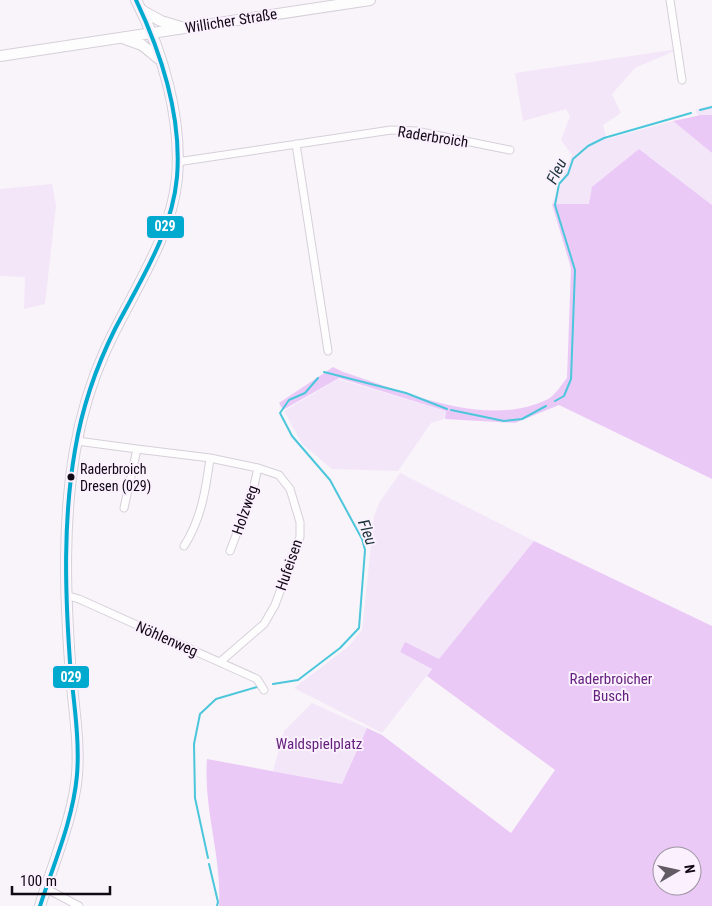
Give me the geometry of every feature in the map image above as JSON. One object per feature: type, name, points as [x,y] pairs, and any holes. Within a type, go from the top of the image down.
[{"type":"street","points":[[40,906],[70,809],[77,773],[65,595],[67,527],[77,440],[87,398],[101,361],[141,281],[166,222],[175,191],[177,162],[172,111],[152,34],[136,0]]},
{"type":"street","name":"Willicher Straße","points":[[0,56],[370,0]]},
{"type":"street","points":[[670,0],[682,80]]},
{"type":"street","points":[[141,10],[161,21],[186,28]]},
{"type":"street","points":[[122,38],[142,45],[160,60]]},
{"type":"street","name":"Raderbroich","points":[[177,162],[400,130],[510,150]]},
{"type":"street","points":[[296,144],[328,351]]},
{"type":"street","name":"Hufeisen","points":[[77,440],[210,458],[258,468],[277,474],[286,482],[300,522],[300,537],[270,616],[262,626],[220,662]]},
{"type":"street","points":[[124,508],[137,448]]},
{"type":"street","points":[[184,546],[190,536],[204,498],[210,458]]},
{"type":"street","name":"Holzweg","points":[[230,551],[252,494],[258,468]]},
{"type":"street","name":"Nöhlenweg","points":[[65,595],[79,599],[257,679],[264,690]]},
{"type":"street","points":[[45,888],[79,906]]},
{"type":"green space","points":[[679,49],[635,68],[612,94],[621,113],[603,125],[607,139],[673,121],[712,153],[712,205],[639,149],[589,204],[552,204],[572,155],[561,140],[570,116],[566,109],[523,121],[515,73]]},
{"type":"green space","points":[[712,105],[712,115],[698,116],[695,110]]},
{"type":"green space","points":[[701,115],[712,115],[712,153],[673,121]]},
{"type":"green space","points":[[639,149],[712,205],[712,479],[559,405],[515,423],[445,419],[446,411],[339,378],[283,410],[279,403],[333,367],[418,397],[471,409],[497,411],[522,408],[549,398],[567,378],[571,268],[552,204],[589,204],[592,187]]},
{"type":"green space","points":[[52,184],[56,205],[45,304],[24,309],[25,277],[0,276],[0,189]]},
{"type":"green space","points":[[338,379],[446,411],[444,419],[431,423],[398,471],[332,469],[302,444],[284,411]]},
{"type":"green space","points":[[400,473],[534,541],[439,659],[405,643],[400,652],[432,669],[382,733],[294,688],[349,646],[362,630],[374,516],[379,503]]},
{"type":"green space","name":"Raderbroicher Busch","points":[[534,541],[712,626],[712,906],[219,906],[218,869],[206,778],[207,759],[342,784],[367,728],[382,735],[511,833],[555,770],[427,676],[432,669],[400,652],[405,642],[439,659]]},
{"type":"green space","name":"Waldspielplatz","points":[[312,703],[367,728],[342,784],[273,771],[284,731]]},
{"type":"waterway","name":"Fleu","points":[[700,110],[712,107]]},
{"type":"waterway","name":"Fleu","points":[[555,401],[564,396],[571,379],[575,270],[555,205],[559,184],[568,174],[573,159],[588,146],[604,138],[691,113]]},
{"type":"waterway","name":"Fleu","points":[[324,372],[406,393],[447,409]]},
{"type":"waterway","name":"Fleu","points":[[273,684],[298,680],[340,648],[359,628],[365,550],[362,539],[330,480],[292,436],[280,413],[289,400],[305,393],[318,378]]},
{"type":"waterway","name":"Fleu","points":[[451,410],[504,421],[522,419],[546,406]]},
{"type":"waterway","name":"Fleu","points":[[208,858],[195,798],[194,744],[200,714],[216,699],[257,687]]},
{"type":"waterway","name":"Fleu","points":[[209,864],[218,902],[217,906]]},
{"type":"transit line","name":"029","points":[[40,906],[72,808],[77,775],[77,732],[68,635],[66,556],[68,503],[78,434],[90,388],[102,358],[162,237],[169,218],[177,177],[176,131],[168,86],[154,42],[136,0]]},
{"type":"place","name":"Raderbroich Dresen (029)","points":[[71,477]]}]
